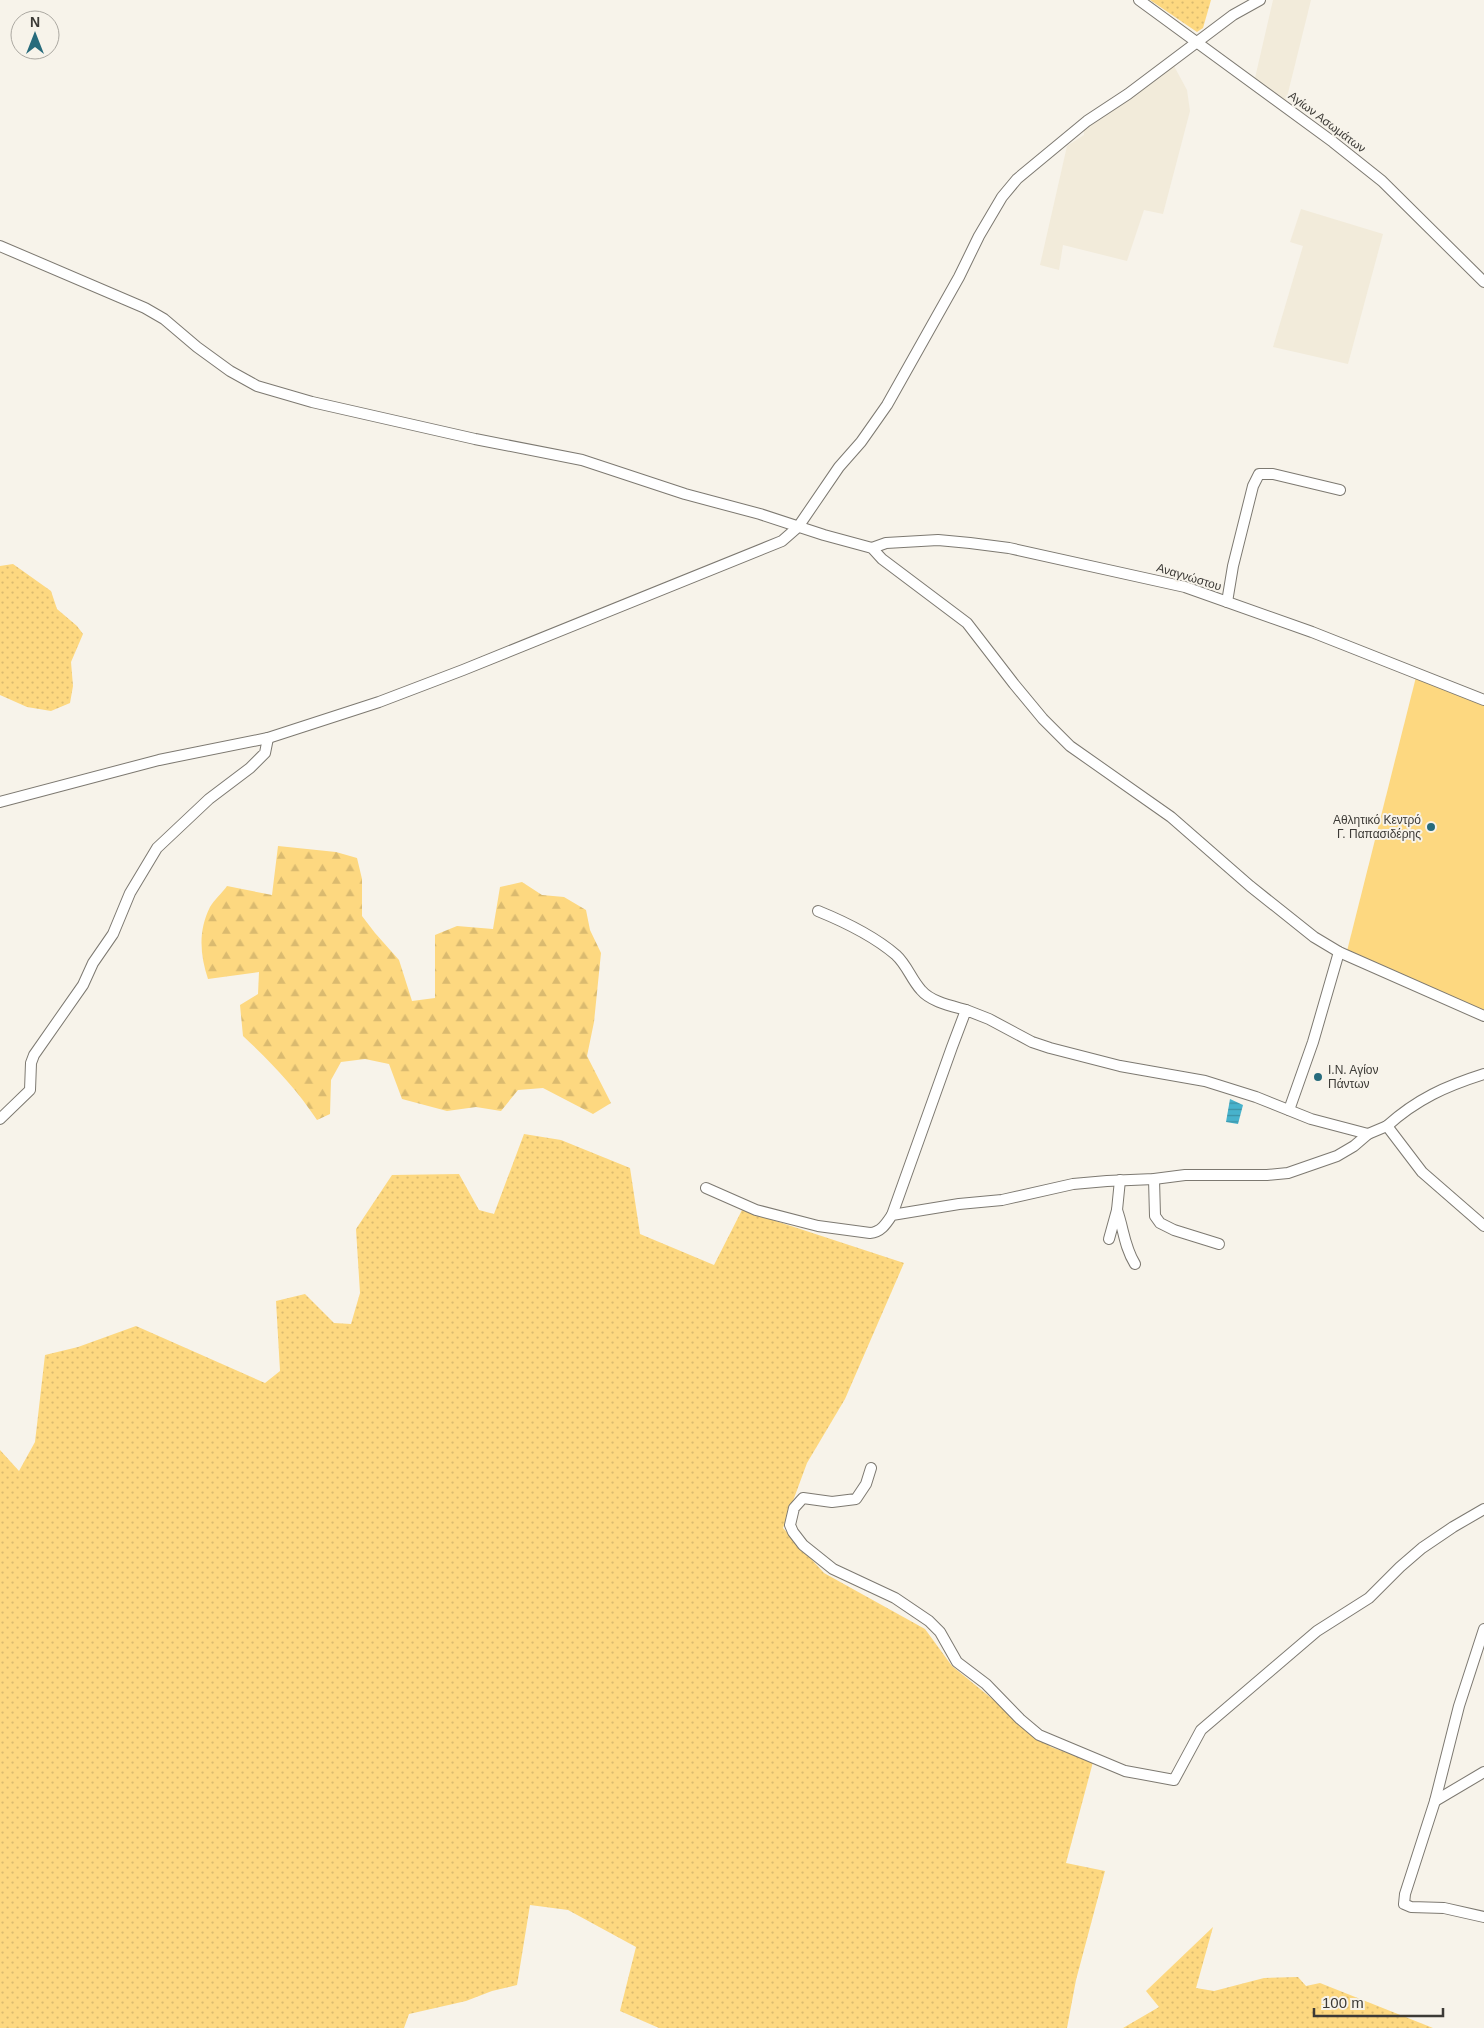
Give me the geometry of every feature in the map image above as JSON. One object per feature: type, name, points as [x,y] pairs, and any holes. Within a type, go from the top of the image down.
[{"type":"street","name":"Αγίων Ασωμάτων","points":[[1140,0],[1199,42],[1382,181],[1484,282]]},
{"type":"street","points":[[0,802],[159,760],[268,738],[379,702],[782,541],[798,527],[839,467],[861,442],[888,404],[959,277],[979,236],[1002,197],[1017,179],[1087,121],[1128,94],[1233,15],[1260,0]]},
{"type":"street","points":[[0,246],[145,308],[164,319],[196,347],[230,371],[258,386],[312,402],[468,438],[582,460],[685,494],[760,514],[872,548],[882,559],[967,623],[1026,698],[1070,746],[1171,817],[1278,909],[1314,937],[1339,952],[1484,1016]]},
{"type":"street","points":[[1227,602],[1233,566],[1253,486],[1259,474],[1272,474],[1340,490]]},
{"type":"street","name":"Αναγνώστου","points":[[872,548],[886,543],[938,540],[1009,548],[1176,584],[1312,632],[1484,700]]},
{"type":"street","points":[[0,1119],[30,1090],[34,1055],[83,985],[93,963],[113,934],[130,893],[157,848],[209,799],[250,768],[265,753],[268,738]]},
{"type":"street","points":[[818,911],[848,924],[894,953],[907,967],[921,990],[929,997],[989,1019],[1032,1042],[1120,1066],[1205,1080],[1311,1119],[1368,1134]]},
{"type":"street","points":[[1289,1110],[1313,1042],[1339,952]]},
{"type":"street","points":[[706,1188],[756,1210],[818,1226],[862,1233],[877,1232],[892,1215],[966,1010]]},
{"type":"street","points":[[892,1215],[959,1204],[1002,1200],[1073,1184],[1154,1179],[1185,1175],[1267,1175],[1288,1173],[1337,1156],[1354,1146],[1368,1134],[1387,1126],[1402,1112],[1436,1091],[1484,1074]]},
{"type":"street","points":[[1387,1126],[1422,1172],[1484,1226]]},
{"type":"street","points":[[1154,1179],[1156,1191],[1155,1216],[1160,1223],[1174,1230],[1218,1244]]},
{"type":"street","points":[[1109,1240],[1117,1210],[1120,1180]]},
{"type":"street","points":[[1117,1210],[1124,1232],[1124,1244],[1135,1264]]},
{"type":"street","points":[[872,1468],[860,1496],[856,1500],[832,1502],[803,1498],[794,1508],[790,1525],[803,1545],[833,1569],[895,1598],[929,1621],[940,1632],[957,1662],[986,1684],[1020,1719],[1039,1735],[1125,1771],[1174,1780],[1201,1730],[1317,1631],[1369,1598],[1400,1566],[1422,1548],[1484,1509]]},
{"type":"street","points":[[1484,1629],[1459,1706],[1435,1801],[1405,1894],[1404,1904],[1411,1908],[1444,1908],[1484,1917]]},
{"type":"street","points":[[1435,1801],[1484,1772]]},
{"type":"shaded area","points":[[1273,0],[1311,0],[1286,101],[1255,78]]},
{"type":"shaded area","points":[[1174,66],[1187,90],[1190,111],[1163,214],[1144,210],[1127,261],[1063,245],[1059,270],[1040,265],[1067,146],[1084,135],[1084,130]]},
{"type":"shaded area","points":[[1301,209],[1383,234],[1348,364],[1273,347],[1303,246],[1290,242]]},
{"type":"green space","points":[[1150,0],[1211,0],[1203,28],[1197,32]]},
{"type":"green space","points":[[13,564],[51,591],[57,609],[77,626],[83,634],[71,662],[73,686],[70,703],[51,711],[27,707],[0,695],[0,566]]},
{"type":"green space","name":"Αθλητικό Κεντρό Γ. Παπασιδέρης","points":[[1416,677],[1484,702],[1484,1011],[1347,951]]},
{"type":"green space","points":[[278,846],[336,852],[357,858],[362,879],[362,916],[399,960],[412,1001],[435,998],[435,935],[457,926],[493,929],[500,887],[522,882],[542,895],[564,897],[586,910],[590,930],[601,953],[594,1022],[587,1056],[611,1103],[593,1114],[543,1088],[518,1090],[501,1111],[476,1107],[447,1111],[402,1099],[389,1064],[365,1059],[341,1062],[331,1080],[330,1114],[317,1120],[283,1076],[243,1036],[240,1005],[258,994],[259,972],[208,979],[203,961],[202,934],[210,907],[227,886],[272,895]]},
{"type":"green space","points":[[524,1134],[561,1140],[630,1168],[640,1234],[714,1265],[742,1210],[904,1263],[845,1399],[807,1463],[783,1528],[824,1573],[925,1629],[952,1666],[1051,1747],[1093,1762],[1066,1863],[1105,1871],[1076,1980],[1067,2028],[659,2028],[620,2011],[636,1947],[568,1910],[530,1905],[517,1985],[492,1991],[466,2001],[409,2014],[404,2028],[0,2028],[0,1450],[19,1471],[35,1442],[45,1355],[78,1347],[136,1326],[265,1383],[280,1371],[276,1301],[305,1294],[334,1323],[351,1324],[360,1293],[356,1229],[392,1175],[459,1174],[479,1210],[494,1214]]},
{"type":"green space","points":[[1213,1927],[1196,1988],[1214,1991],[1264,1978],[1298,1977],[1306,1986],[1320,1983],[1433,2028],[1123,2028],[1159,2007],[1146,1991]]},
{"type":"water","points":[[1230,1099],[1243,1105],[1238,1124],[1226,1122]]},
{"type":"place","name":"Αθλητικό Κεντρό Γ. Παπασιδέρης","points":[[1431,827]]},
{"type":"place","name":"Ι.Ν. Αγίον Πάντων","points":[[1318,1077]]}]
